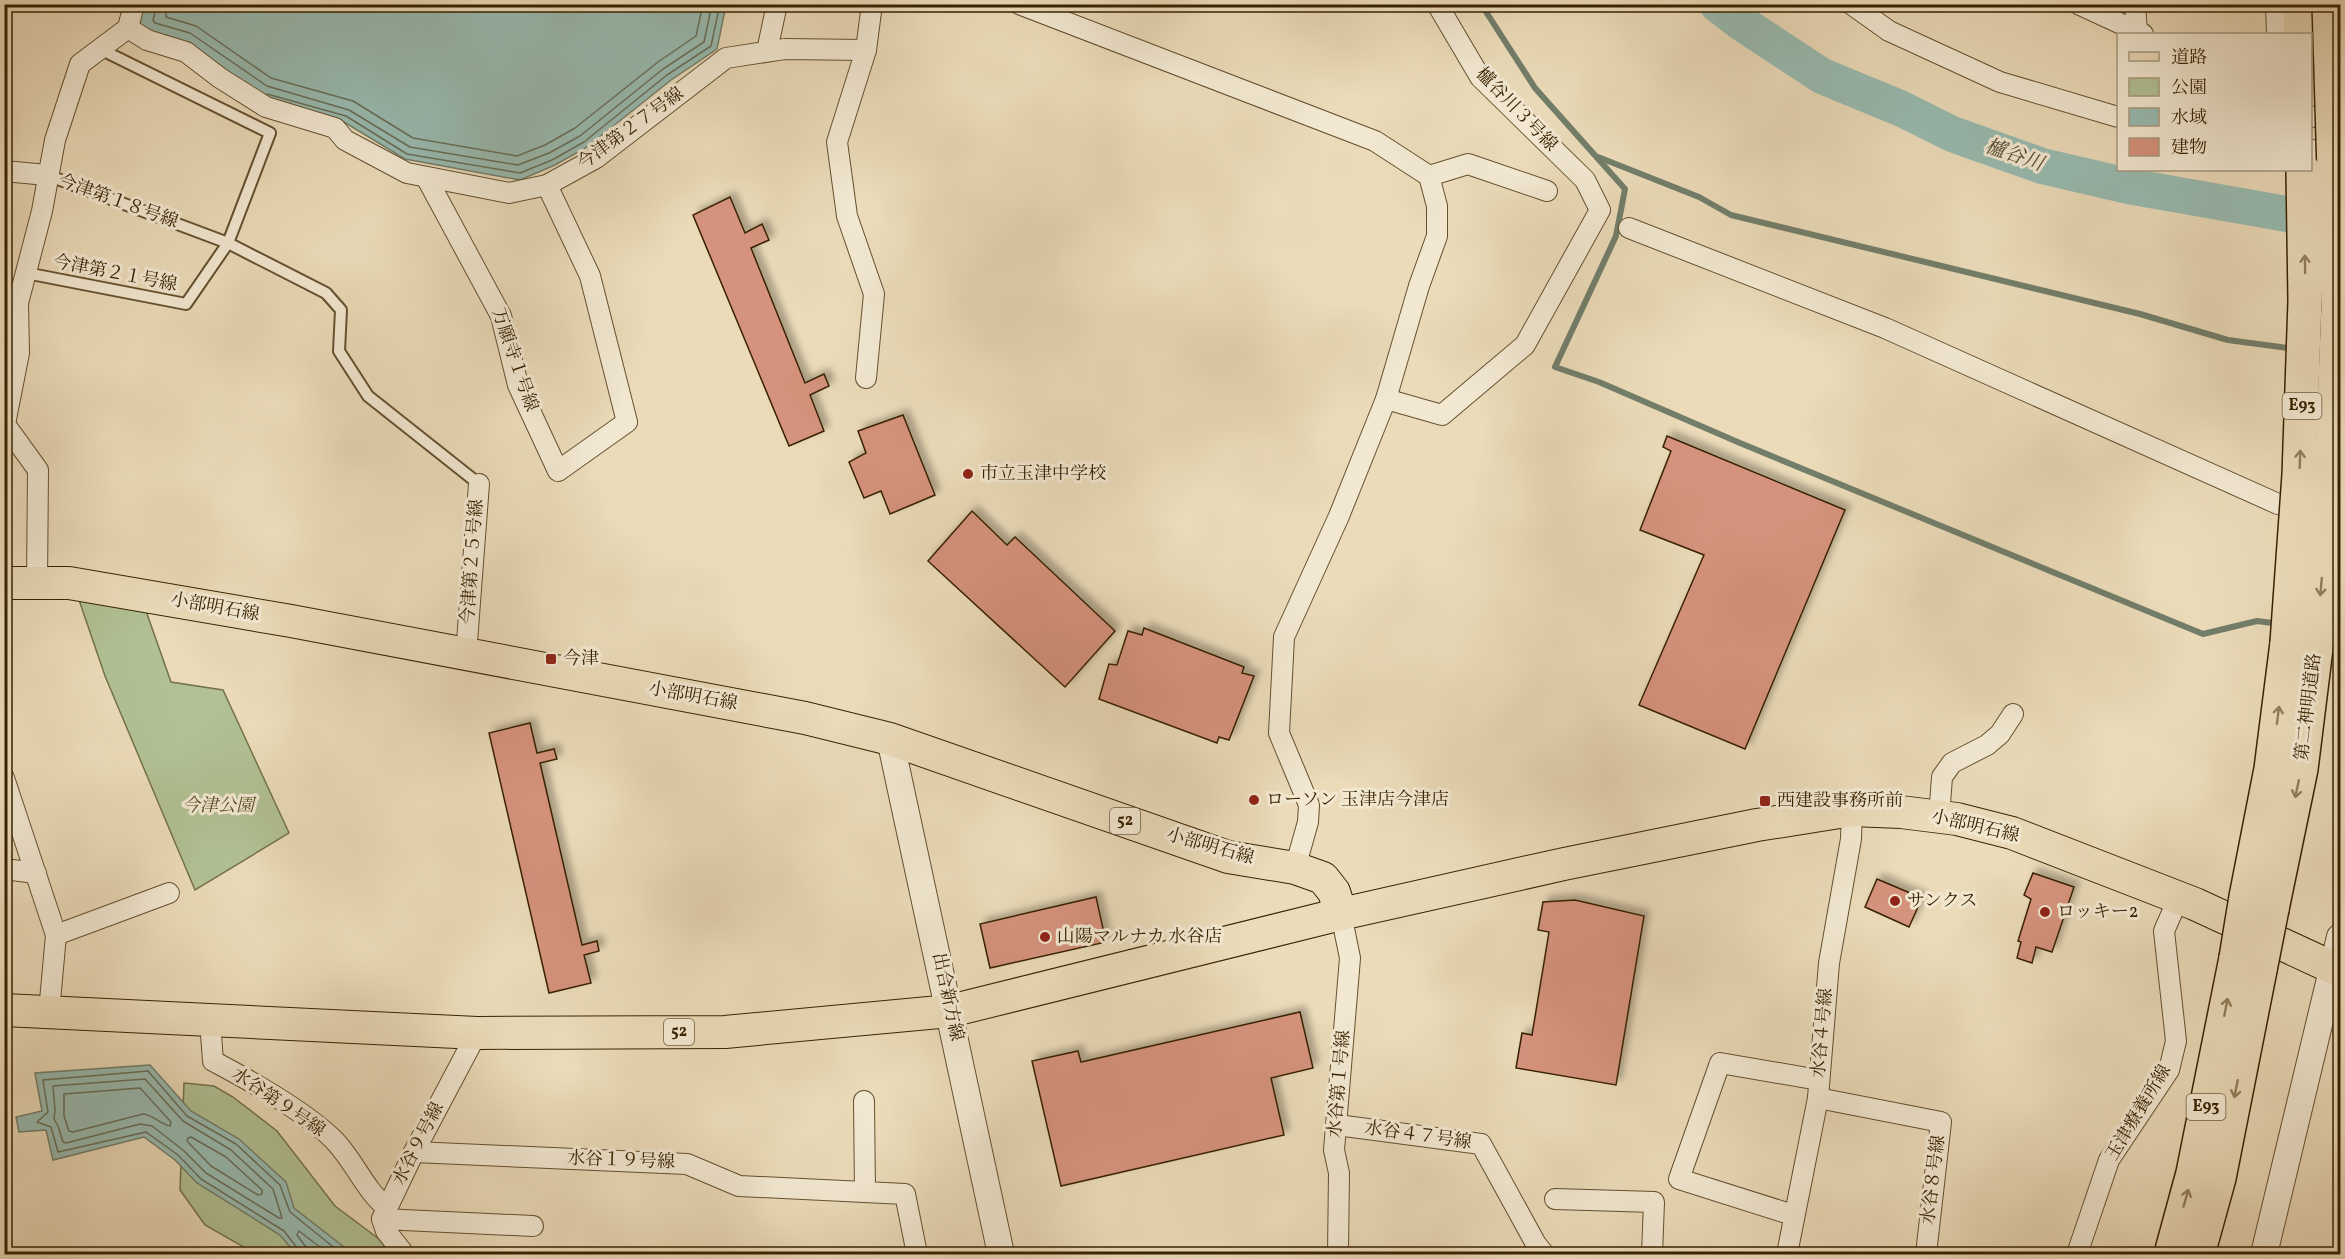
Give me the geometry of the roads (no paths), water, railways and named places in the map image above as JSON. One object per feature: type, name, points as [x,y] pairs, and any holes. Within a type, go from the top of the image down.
[{"type":"highway","points":[[2300,4],[2301,33]]},
{"type":"highway","name":"第二神明道路","points":[[2198,1254],[2219,1178],[2248,964],[2259,903],[2271,769],[2301,646],[2331,481],[2338,306],[2329,4]]},
{"type":"highway","name":"第二神明道路","points":[[2301,646],[2299,475],[2305,301],[2303,171]]},
{"type":"highway","name":"第二神明道路","points":[[2171,1254],[2248,964]]},
{"type":"main road","name":"小部明石線","points":[[4,583],[69,583],[291,621],[805,718],[890,739],[1228,856],[1294,868],[1323,878],[1334,892],[1341,914]]},
{"type":"main road","name":"小部明石線","points":[[4,1010],[477,1033],[725,1032],[950,1011],[1341,914],[1575,861],[1757,825],[1852,810],[1901,812],[1957,819],[2012,833],[2178,899],[2196,904],[2337,970]]},
{"type":"street","points":[[36,583],[38,470],[5,423],[19,353],[11,302],[26,273],[42,211],[55,140],[80,64],[128,28],[134,4]]},
{"type":"street","points":[[767,51],[777,4]]},
{"type":"street","points":[[866,378],[874,294],[847,216],[837,142],[866,50],[872,4]]},
{"type":"street","points":[[1019,4],[1375,141],[1429,176],[1437,206],[1437,236],[1419,286],[1386,399],[1339,516],[1284,637],[1279,733],[1309,805],[1308,822],[1294,868]]},
{"type":"street","name":"櫨谷川３号線","points":[[1386,399],[1442,415],[1525,345],[1600,210],[1585,180],[1480,77],[1437,4]]},
{"type":"street","points":[[1851,4],[1889,31],[2000,82],[2117,117]]},
{"type":"street","points":[[2079,4],[2140,33]]},
{"type":"street","points":[[2135,4],[2140,33]]},
{"type":"street","points":[[2277,4],[2277,33]]},
{"type":"street","name":"今津第２７号線","points":[[128,28],[147,40],[186,52],[220,78],[266,106],[335,128],[341,146],[407,173],[509,193],[547,185],[596,158],[726,58],[785,49],[866,50]]},
{"type":"street","points":[[2312,91],[2340,98]]},
{"type":"street","points":[[2312,117],[2340,115]]},
{"type":"street","points":[[2312,150],[2340,151]]},
{"type":"street","points":[[1429,176],[1468,164],[1547,192]]},
{"type":"street","name":"今津第１８号線","points":[[4,171],[47,176]]},
{"type":"street","name":"万願寺１号線","points":[[426,177],[501,316],[518,385],[558,471],[627,422],[590,276],[547,185]]},
{"type":"street","points":[[1629,228],[1885,328],[2278,504],[2340,522]]},
{"type":"street","name":"今津第２５号線","points":[[466,655],[479,484]]},
{"type":"street","points":[[1939,817],[1942,777],[1952,763],[1987,745],[2000,734],[2013,714]]},
{"type":"street","name":"出合新方線","points":[[890,739],[1002,1254]]},
{"type":"street","points":[[4,778],[56,935],[49,1012]]},
{"type":"street","name":"水谷４号線","points":[[1787,1254],[1818,1089],[1829,963],[1851,839],[1852,810]]},
{"type":"street","points":[[4,869],[36,873]]},
{"type":"street","points":[[56,935],[169,893]]},
{"type":"street","name":"玉津療養所線","points":[[2077,1254],[2109,1160],[2169,1070],[2176,1041],[2164,931],[2178,899]]},
{"type":"street","name":"水谷第１号線","points":[[1338,1254],[1339,1173],[1334,1150],[1350,958],[1341,914]]},
{"type":"street","points":[[2264,1254],[2337,970],[2340,937]]},
{"type":"street","name":"水谷第９号線","points":[[210,1021],[213,1061],[250,1080],[316,1125],[334,1141],[376,1199],[384,1214]]},
{"type":"street","name":"水谷９号線","points":[[384,1214],[477,1033]]},
{"type":"street","points":[[1794,1215],[1679,1179],[1720,1063],[1818,1089]]},
{"type":"street","name":"水谷８号線","points":[[1818,1089],[1941,1122],[1926,1254]]},
{"type":"street","points":[[864,1101],[865,1192]]},
{"type":"street","name":"水谷４７号線","points":[[1337,1125],[1481,1144],[1536,1244],[1544,1254]]},
{"type":"street","name":"水谷１９号線","points":[[414,1152],[687,1164],[739,1186],[905,1194],[917,1254]]},
{"type":"street","points":[[1556,1198],[1654,1202],[1652,1254]]},
{"type":"street","points":[[404,1254],[386,1231],[384,1214],[533,1226]]},
{"type":"lane","name":"今津第２１号線","points":[[26,273],[186,304],[228,243],[270,133],[100,49]]},
{"type":"lane","name":"今津第１８号線","points":[[47,176],[228,243],[326,294],[341,310],[339,351]]},
{"type":"lane","name":"今津第２５号線","points":[[339,351],[368,396],[479,484]]},
{"type":"water","points":[[144,4],[726,5],[717,49],[671,80],[587,147],[555,165],[520,180],[405,159],[344,122],[261,99],[143,31],[138,22]]},
{"type":"water","points":[[150,1065],[191,1111],[239,1139],[286,1182],[294,1208],[353,1254],[296,1254],[280,1235],[197,1183],[175,1160],[144,1137],[53,1160],[46,1130],[19,1132],[16,1117],[42,1111],[35,1073]]},
{"type":"waterway","points":[[1481,4],[1535,88],[1625,189],[1616,236],[1555,367],[1599,382],[1740,443],[2203,634],[2257,621],[2280,624]]},
{"type":"waterway","name":"櫨谷川","points":[[1717,4],[1740,22],[1822,76],[1902,109],[1952,134],[2042,166],[2128,186],[2337,223]]},
{"type":"waterway","points":[[1598,157],[1699,197],[1731,215],[2140,314],[2228,340],[2295,349]]},
{"type":"waterway","points":[[2326,628],[2340,630]]},
{"type":"place","name":"市立玉津中学校","points":[[968,474]]},
{"type":"place","name":"今津","points":[[551,659]]},
{"type":"place","name":"ローソン 玉津店今津店","points":[[1254,800]]},
{"type":"place","name":"西建設事務所前","points":[[1765,801]]},
{"type":"place","name":"サンクス","points":[[1895,901]]},
{"type":"place","name":"ロッキー2","points":[[2045,912]]},
{"type":"place","name":"山陽マルナカ 水谷店","points":[[1045,937]]},
{"type":"park label","name":"今津公園","points":[[218,806]]}]
